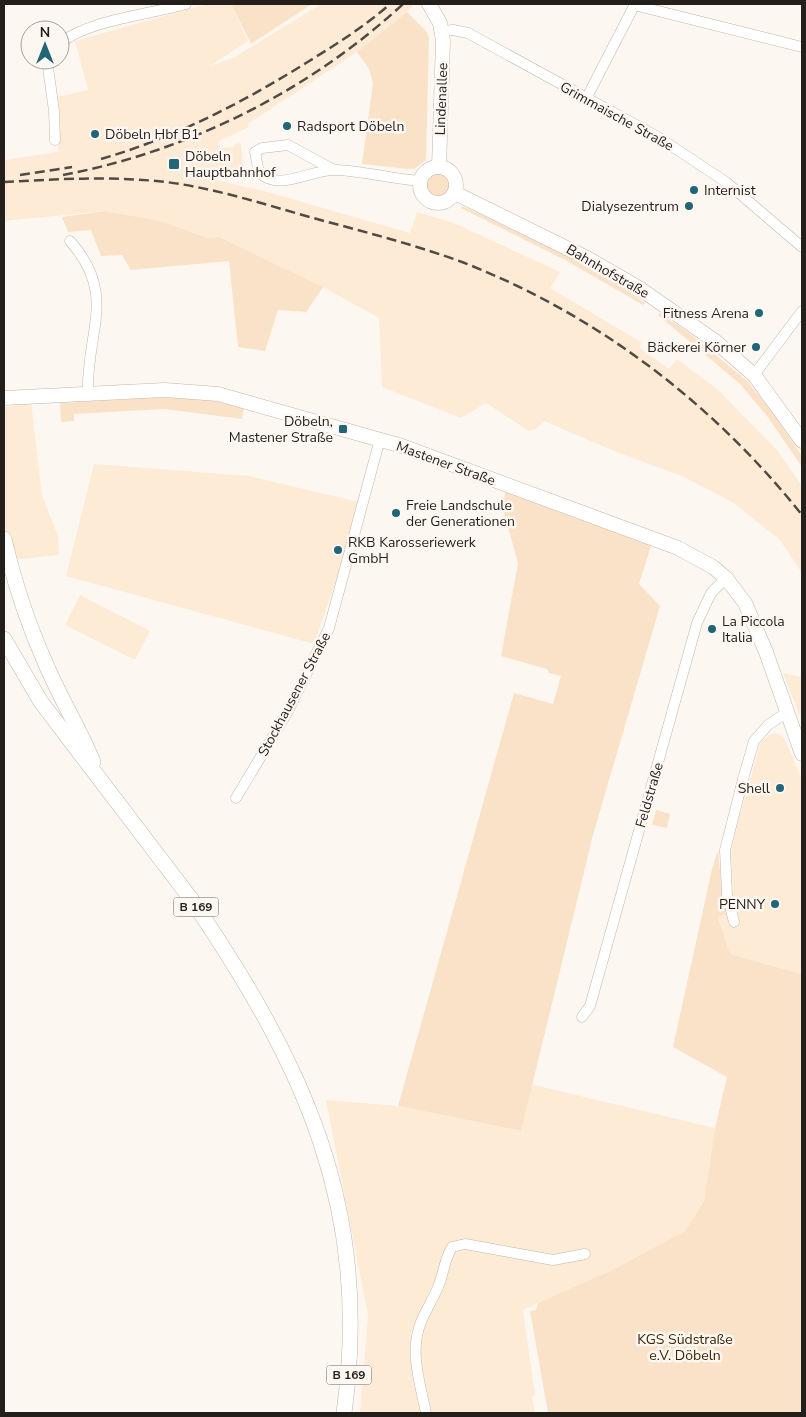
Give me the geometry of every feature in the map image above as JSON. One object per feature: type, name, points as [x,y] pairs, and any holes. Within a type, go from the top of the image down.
[{"type":"main road","points":[[429,4],[436,14],[442,31]]},
{"type":"main road","name":"Lindenallee","points":[[439,167],[442,31]]},
{"type":"main road","points":[[439,167],[446,169],[455,178],[455,193],[444,203],[432,203],[422,195],[420,181],[429,169],[439,167]]},
{"type":"main road","name":"Bahnhofstraße","points":[[455,193],[542,234],[624,279],[715,341],[754,375],[802,441]]},
{"type":"main road","name":"Mastener Straße","points":[[4,398],[88,392],[202,391],[380,439],[664,543],[701,560],[726,578],[738,591],[752,615],[802,754]]},
{"type":"main road","points":[[4,539],[16,586],[42,656],[86,744],[100,780]]},
{"type":"main road","name":"B 169","points":[[4,639],[25,679],[191,899],[234,965],[279,1042],[315,1125],[336,1196],[350,1281],[351,1337],[344,1413]]},
{"type":"main road","points":[[4,658],[25,679]]},
{"type":"street","points":[[70,37],[77,32],[186,4]]},
{"type":"street","points":[[586,99],[635,5],[802,47]]},
{"type":"street","name":"Grimmaische Straße","points":[[442,31],[453,30],[468,33],[658,137],[726,182],[802,248]]},
{"type":"street","points":[[48,70],[54,111],[54,140]]},
{"type":"street","points":[[334,170],[288,145],[262,148],[255,152],[259,173],[267,180],[279,182],[334,170],[420,181]]},
{"type":"street","points":[[70,241],[88,268],[97,289],[88,392]]},
{"type":"street","points":[[754,375],[802,311]]},
{"type":"street","name":"Stockhausener Straße","points":[[236,798],[287,713],[326,634],[380,439]]},
{"type":"street","name":"Feldstraße","points":[[582,1017],[590,1006],[697,623],[712,593],[726,578]]},
{"type":"street","points":[[734,922],[727,894],[725,850],[740,788],[754,741],[768,725],[786,713]]},
{"type":"street","points":[[426,1413],[416,1366],[416,1344],[421,1322],[439,1285],[445,1258],[452,1247],[465,1244],[553,1260],[585,1254]]},
{"type":"shaded area","points":[[207,4],[231,4],[248,41],[210,66],[235,57],[321,4],[414,4],[407,12],[357,52],[248,124],[249,127],[219,141],[220,148],[234,147],[234,144],[241,143],[244,172],[236,173],[236,170],[221,171],[199,173],[199,176],[264,191],[410,233],[417,212],[454,223],[560,272],[550,288],[641,342],[640,348],[669,369],[677,359],[717,389],[777,450],[802,486],[802,573],[780,540],[732,502],[684,477],[614,451],[544,421],[536,429],[529,431],[486,403],[461,418],[382,387],[379,318],[323,287],[219,237],[208,238],[161,221],[105,211],[4,221],[4,160],[58,152],[57,97],[88,90],[75,41]]},
{"type":"shaded area","points":[[31,402],[42,495],[58,536],[59,553],[58,555],[12,560],[4,519],[4,408]]},
{"type":"shaded area","points":[[94,464],[249,476],[363,503],[314,644],[66,576]]},
{"type":"shaded area","points":[[80,595],[150,631],[135,660],[65,625]]},
{"type":"shaded area","points":[[783,673],[802,677],[802,723],[796,706]]},
{"type":"shaded area","points":[[778,733],[784,738],[802,779],[802,974],[730,954],[718,916],[734,911],[731,852],[736,828],[761,742],[771,734]]},
{"type":"shaded area","points":[[530,1084],[715,1128],[704,1201],[685,1231],[612,1270],[523,1310],[535,1395],[532,1397],[535,1413],[360,1413],[368,1315],[326,1100],[398,1106],[520,1131]]},
{"type":"green space","points":[[231,4],[312,4],[251,44]]},
{"type":"green space","points":[[407,12],[427,32],[429,38],[426,160],[414,169],[362,164],[373,83],[369,69],[357,52]]},
{"type":"green space","points":[[438,174],[447,177],[450,186],[447,195],[438,198],[429,195],[426,186],[429,177]]},
{"type":"green space","points":[[462,206],[555,247],[612,279],[645,303],[643,305],[567,261],[461,208]]},
{"type":"green space","points":[[105,211],[161,221],[208,238],[219,237],[323,287],[306,312],[278,310],[265,351],[238,347],[229,261],[131,270],[122,255],[101,256],[91,230],[68,232],[62,217]]},
{"type":"green space","points":[[659,313],[688,332],[747,381],[770,409],[802,456],[802,467],[767,416],[740,384],[658,315]]},
{"type":"green space","points":[[167,397],[206,399],[244,408],[242,419],[164,409],[74,414],[74,421],[61,422],[60,403]]},
{"type":"green space","points":[[505,492],[651,546],[639,584],[660,606],[593,835],[521,1131],[398,1106],[514,693],[553,704],[561,676],[549,673],[547,669],[501,656],[518,563],[503,509]]},
{"type":"green space","points":[[656,810],[670,814],[667,828],[652,825]]},
{"type":"green space","name":"KGS Südstraße e.V. Döbeln","points":[[718,850],[726,914],[718,917],[730,954],[802,974],[802,1413],[548,1413],[530,1311],[536,1310],[538,1303],[612,1270],[685,1231],[704,1201],[715,1128],[727,1077],[673,1047],[712,869]]},
{"type":"railway","points":[[101,159],[181,130],[257,92],[360,28],[390,4]]},
{"type":"railway","points":[[63,175],[110,164],[156,150],[201,133],[245,113],[287,90],[328,64],[367,35],[403,4]]},
{"type":"railway","points":[[20,175],[72,167]]},
{"type":"railway","points":[[4,182],[105,179],[146,180],[187,185],[248,199],[379,236],[462,262],[511,283],[559,308],[605,335],[649,366],[691,399],[730,436],[767,474],[802,515]]},
{"type":"place","name":"Radsport Döbeln","points":[[287,126]]},
{"type":"place","name":"Döbeln Hbf B1","points":[[95,134]]},
{"type":"place","name":"Döbeln Hauptbahnhof","points":[[174,164]]},
{"type":"place","name":"Internist","points":[[694,190]]},
{"type":"place","name":"Dialysezentrum","points":[[689,206]]},
{"type":"place","name":"Fitness Arena","points":[[759,313]]},
{"type":"place","name":"Bäckerei Körner","points":[[756,347]]},
{"type":"place","name":"Döbeln, Mastener Straße","points":[[343,429]]},
{"type":"place","name":"Freie Landschule der Generationen","points":[[396,513]]},
{"type":"place","name":"RKB Karosseriewerk GmbH","points":[[338,550]]},
{"type":"place","name":"La Piccola Italia","points":[[712,629]]},
{"type":"place","name":"Shell","points":[[780,788]]},
{"type":"place","name":"PENNY","points":[[775,904]]}]
